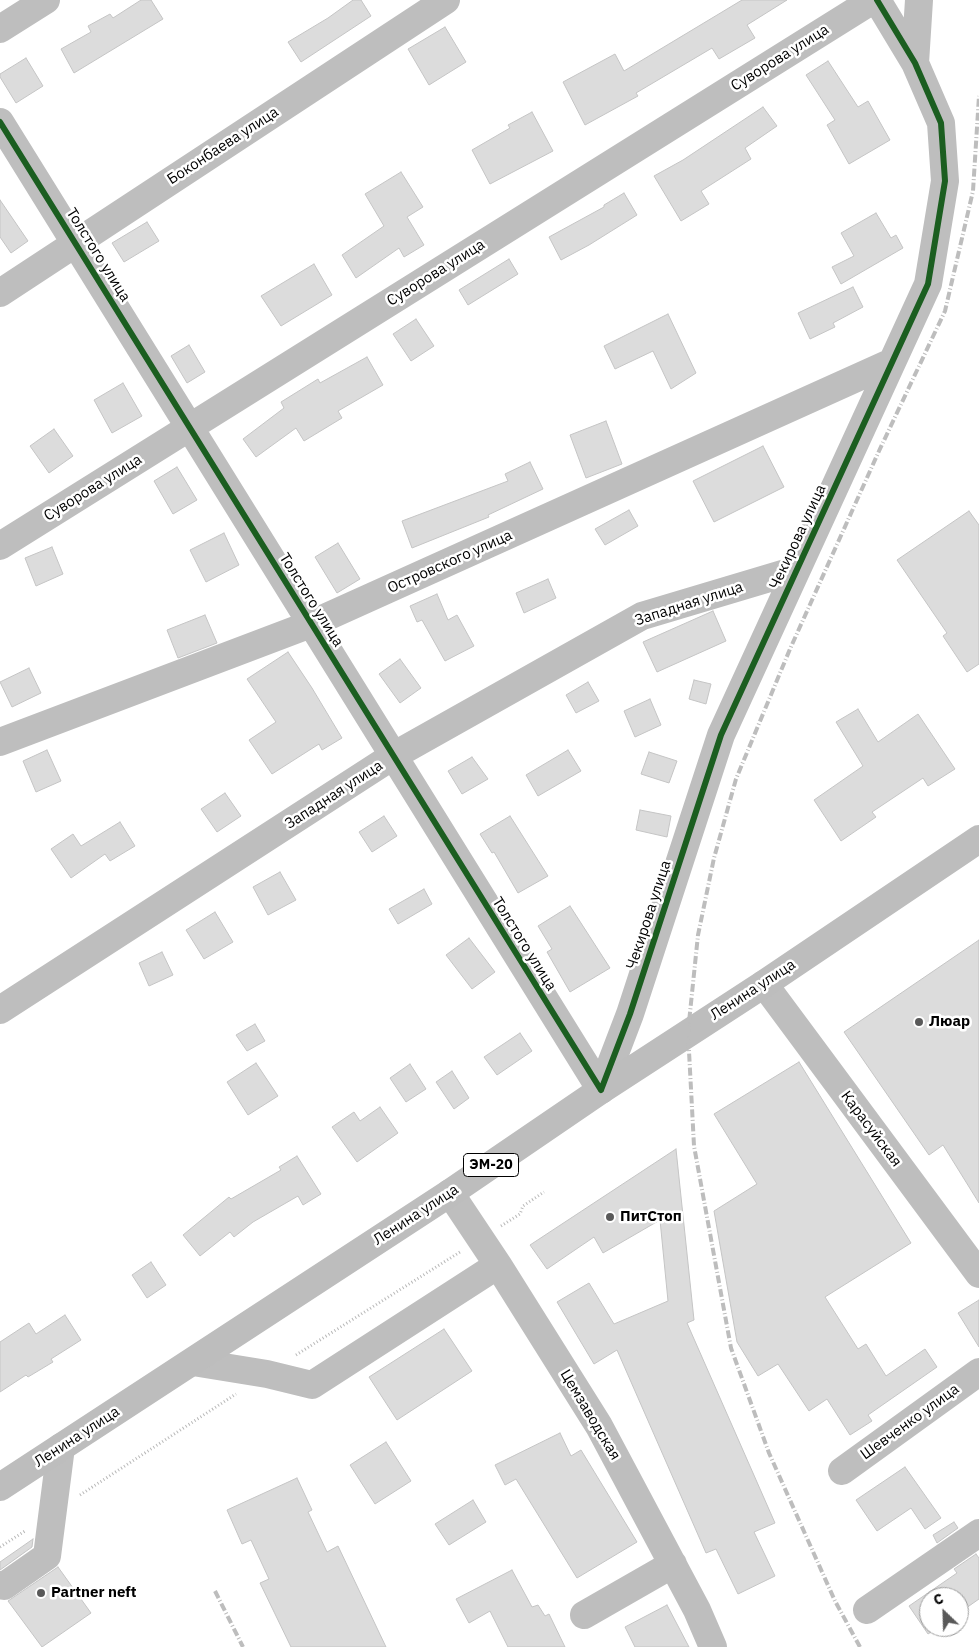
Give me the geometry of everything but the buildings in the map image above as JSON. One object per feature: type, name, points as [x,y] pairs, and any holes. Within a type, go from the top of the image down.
[{"type":"main road","name":"Ленина улица","points":[[0,1487],[450,1193],[601,1090],[764,984],[979,839]]},
{"type":"street","points":[[0,30],[46,0]]},
{"type":"street","name":"Боконбаева улица","points":[[0,293],[446,0]]},
{"type":"street","name":"Чекирова улица","points":[[601,1090],[630,1014],[722,735],[928,284],[945,181],[941,123],[915,63],[875,0]]},
{"type":"street","name":"Суворова улица","points":[[0,546],[875,0]]},
{"type":"street","points":[[915,63],[920,0]]},
{"type":"street","name":"Толстого улица","points":[[0,122],[601,1090]]},
{"type":"street","name":"Островского улица","points":[[0,742],[311,624],[892,362]]},
{"type":"street","name":"Западная улица","points":[[0,1010],[394,756],[642,616],[796,570]]},
{"type":"street","name":"Карасуйская","points":[[764,984],[979,1274]]},
{"type":"street","name":"Цемзаводская","points":[[450,1193],[498,1265],[599,1426],[697,1610],[713,1647]]},
{"type":"street","points":[[193,1362],[267,1374],[312,1385],[498,1265]]},
{"type":"street","name":"Шевченко улица","points":[[842,1471],[979,1372]]},
{"type":"street","points":[[0,1584],[4,1586],[47,1556],[61,1448]]},
{"type":"street","points":[[867,1610],[979,1533]]},
{"type":"street","points":[[584,1615],[672,1564]]},
{"type":"path","points":[[0,1547],[267,1374],[520,1214],[523,1206],[544,1192]]},
{"type":"railway","points":[[860,1647],[835,1601],[769,1453],[731,1348],[694,1146],[688,1032],[698,935],[714,858],[736,779],[790,649],[879,451],[945,311],[973,191],[979,96]]},
{"type":"railway","points":[[215,1591],[243,1647]]},
{"type":"cycle path","points":[[601,1090],[630,1014],[721,735],[928,284],[945,181],[941,123],[915,63],[877,0]]},
{"type":"cycle path","points":[[0,122],[601,1090]]},
{"type":"place","name":"Люар","points":[[919,1022]]},
{"type":"place","name":"ПитСтоп","points":[[610,1217]]},
{"type":"place","name":"Partner neft","points":[[41,1593]]}]
